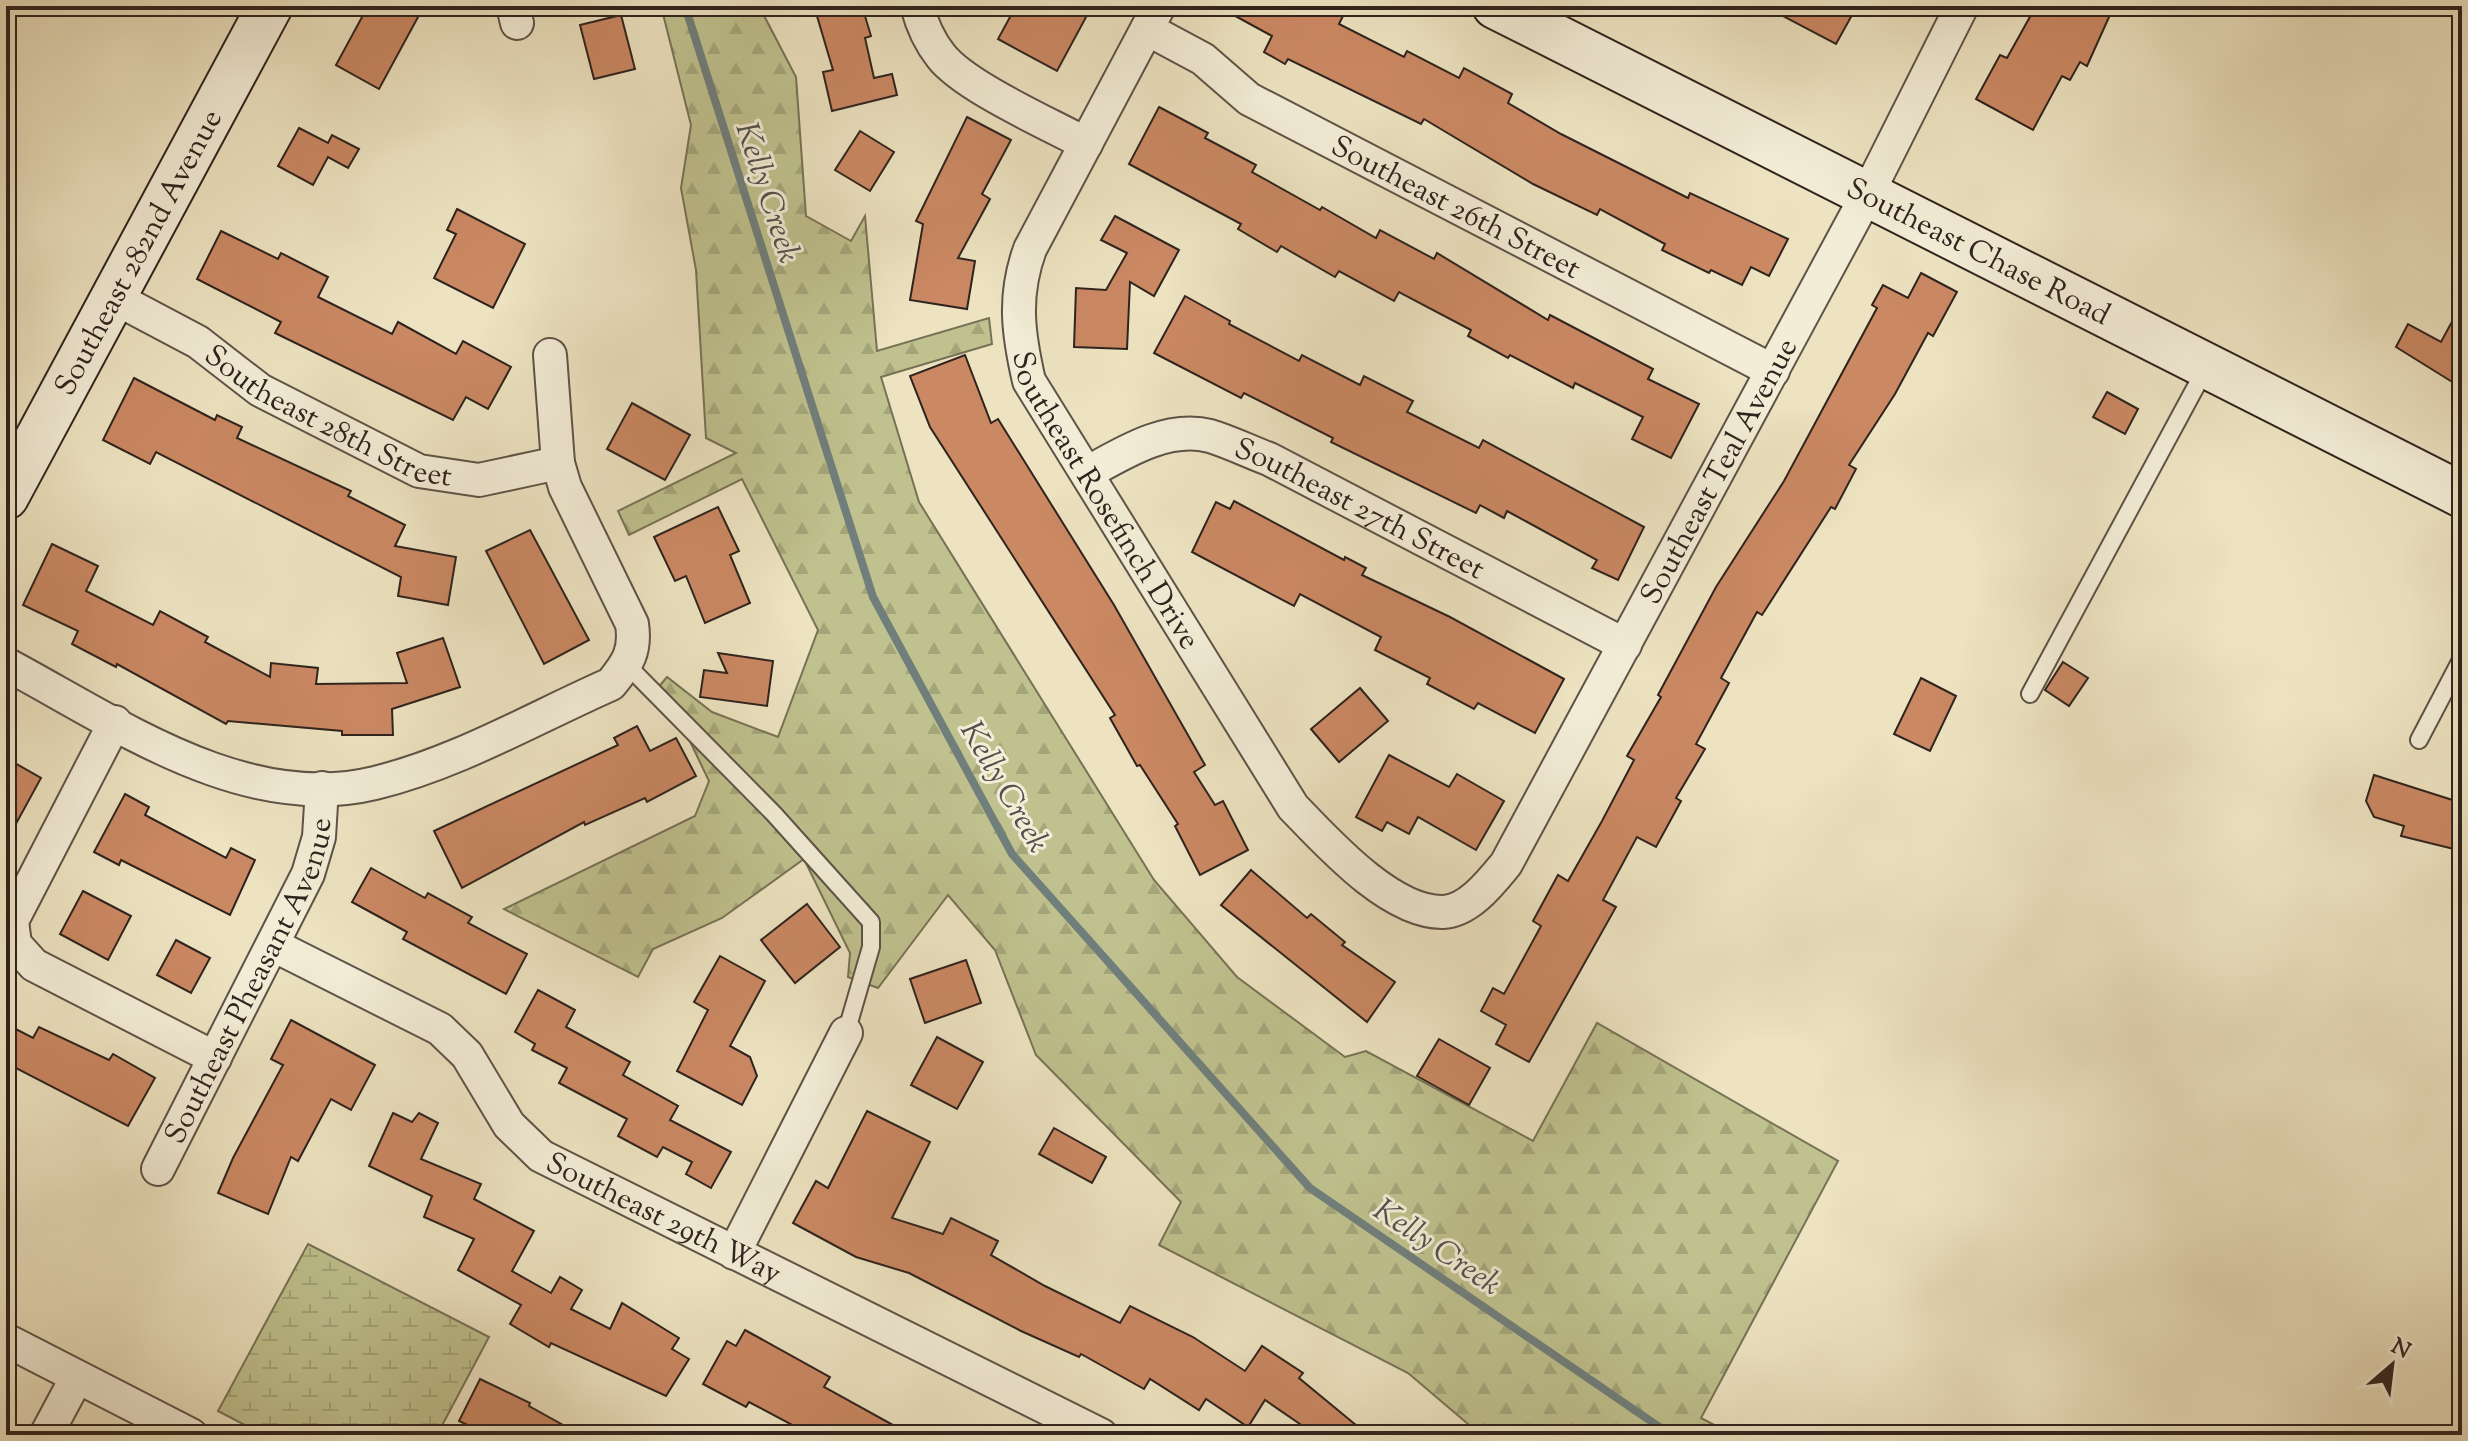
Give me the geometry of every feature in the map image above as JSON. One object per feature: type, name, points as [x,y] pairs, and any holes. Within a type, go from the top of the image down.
[{"type":"street","name":"Southeast 282nd Avenue","points":[[6,497],[270,6]]},
{"type":"street","points":[[917,6],[923,28],[943,59],[973,81],[1086,144]]},
{"type":"street","name":"Southeast Chase Road","points":[[1495,6],[2462,495]]},
{"type":"street","name":"Southeast Teal Avenue","points":[[1445,912],[1478,896],[1506,864],[1867,195],[1962,6]]},
{"type":"street","name":"Southeast Rosefinch Drive","points":[[1153,18],[1030,249],[1020,278],[1017,332],[1029,381],[1293,807],[1341,857],[1381,887],[1415,906],[1445,912]]},
{"type":"street","name":"Southeast 26th Street","points":[[1153,18],[1249,99],[1773,371]]},
{"type":"street","name":"Southeast 28th Street","points":[[113,297],[198,342],[260,390],[419,471],[479,480],[558,463]]},
{"type":"street","points":[[6,664],[206,767],[266,784],[322,788],[372,784],[425,768],[611,684],[627,665],[635,646],[632,624],[565,487],[558,463],[550,355]]},
{"type":"street","name":"Southeast 27th Street","points":[[1087,473],[1140,444],[1172,436],[1208,435],[1269,459],[1625,645]]},
{"type":"street","points":[[115,722],[25,891],[12,921],[15,944],[34,965],[215,1058]]},
{"type":"street","name":"Southeast Pheasant Avenue","points":[[158,1169],[308,874],[319,837],[322,788]]},
{"type":"street","name":"Southeast 29th Way","points":[[273,945],[440,1029],[467,1055],[509,1125],[541,1156],[1101,1435]]},
{"type":"street","points":[[734,1253],[846,1033]]},
{"type":"street","points":[[6,1340],[191,1435]]},
{"type":"street","points":[[46,1435],[77,1377]]},
{"type":"lane","points":[[2030,694],[2208,365]]},
{"type":"lane","points":[[2419,740],[2462,658]]},
{"type":"lane","points":[[627,665],[774,814],[871,922],[871,947],[846,1033]]},
{"type":"green space","points":[[661,6],[759,6],[796,77],[806,216],[851,241],[865,216],[877,351],[989,318],[992,344],[881,377],[919,502],[1154,880],[1237,977],[1345,1057],[1366,1051],[1533,1141],[1597,1023],[1838,1161],[1701,1418],[1733,1435],[1481,1435],[1408,1373],[1159,1245],[1181,1202],[1036,1055],[995,950],[948,895],[878,988],[848,977],[850,953],[804,859],[722,918],[653,949],[638,977],[504,909],[695,816],[709,781],[684,729],[651,696],[667,677],[712,712],[778,737],[818,630],[742,479],[629,535],[618,511],[736,453],[706,438],[696,270],[681,188],[691,125]]},
{"type":"green space","points":[[308,1244],[489,1337],[437,1435],[264,1435],[218,1411]]},
{"type":"building","points":[[368,6],[424,6],[379,89],[336,65]]},
{"type":"building","points":[[814,6],[862,6],[871,36],[865,38],[874,78],[892,74],[897,95],[832,111],[823,72],[833,70]]},
{"type":"building","points":[[1016,6],[1092,6],[1057,71],[998,39]]},
{"type":"building","points":[[1217,6],[1329,6],[1344,14],[1339,24],[1404,57],[1407,51],[1459,78],[1464,68],[1512,94],[1508,103],[1561,134],[1688,198],[1690,193],[1788,239],[1769,276],[1751,267],[1742,285],[1711,270],[1709,273],[1662,250],[1665,244],[1600,209],[1597,215],[1533,184],[1424,119],[1421,124],[1288,59],[1285,64],[1264,52],[1272,36]]},
{"type":"building","points":[[1764,6],[1857,6],[1836,44]]},
{"type":"building","points":[[2036,6],[2114,6],[2087,66],[2080,62],[2070,80],[2062,76],[2033,130],[1976,99],[2000,55],[2007,58]]},
{"type":"building","points":[[621,15],[635,69],[594,79],[580,25]]},
{"type":"building","points":[[1159,107],[1208,133],[1205,138],[1256,165],[1252,172],[1320,210],[1322,207],[1376,238],[1380,230],[1434,259],[1437,253],[1548,320],[1550,315],[1653,369],[1648,379],[1699,404],[1671,458],[1632,439],[1643,417],[1575,383],[1573,388],[1510,355],[1508,358],[1468,336],[1471,330],[1399,292],[1394,301],[1339,271],[1335,277],[1281,246],[1277,252],[1238,229],[1241,224],[1129,164]]},
{"type":"building","points":[[967,117],[1011,140],[982,194],[990,199],[958,258],[975,261],[967,309],[910,300],[923,224],[916,221]]},
{"type":"building","points":[[299,128],[328,143],[332,135],[359,149],[348,168],[328,157],[313,185],[278,166]]},
{"type":"building","points":[[860,131],[894,152],[870,191],[835,170]]},
{"type":"building","points":[[457,209],[525,244],[493,308],[434,278],[456,234],[447,230]]},
{"type":"building","points":[[1115,216],[1179,250],[1154,296],[1130,282],[1127,349],[1074,347],[1076,288],[1106,290],[1127,253],[1101,240]]},
{"type":"building","points":[[221,231],[278,259],[281,253],[328,277],[318,297],[392,334],[398,322],[456,354],[463,341],[511,367],[488,409],[466,397],[453,420],[275,333],[281,322],[197,279]]},
{"type":"building","points":[[1921,273],[1957,292],[1933,336],[1928,333],[1895,394],[1849,465],[1856,469],[1835,509],[1831,507],[1762,615],[1757,612],[1721,678],[1729,683],[1696,744],[1705,749],[1676,798],[1681,801],[1656,847],[1637,837],[1603,900],[1616,907],[1529,1062],[1496,1044],[1506,1025],[1481,1011],[1493,988],[1504,994],[1541,926],[1533,921],[1558,875],[1568,881],[1602,821],[1634,760],[1627,756],[1661,697],[1658,695],[1716,587],[1784,481],[1877,308],[1872,305],[1883,285],[1908,298]]},
{"type":"building","points":[[1185,296],[1230,321],[1229,324],[1299,361],[1302,355],[1360,385],[1364,376],[1413,401],[1407,412],[1479,448],[1483,440],[1644,527],[1618,580],[1592,568],[1597,560],[1507,511],[1504,518],[1480,505],[1476,513],[1331,442],[1333,438],[1244,393],[1241,398],[1154,353]]},
{"type":"building","points":[[2462,303],[2462,388],[2396,347],[2408,324],[2441,342]]},
{"type":"building","points":[[965,355],[991,423],[998,419],[1114,605],[1205,765],[1194,772],[1215,805],[1223,801],[1248,850],[1200,875],[1175,826],[1178,824],[1140,765],[1137,766],[1110,718],[1115,715],[930,427],[910,376]]},
{"type":"building","points":[[134,378],[215,420],[217,415],[242,427],[237,438],[351,491],[348,496],[405,525],[395,546],[456,557],[448,605],[398,596],[401,577],[156,452],[150,464],[103,440]]},
{"type":"building","points":[[2107,392],[2138,409],[2125,434],[2093,417]]},
{"type":"building","points":[[632,403],[690,435],[665,480],[607,449]]},
{"type":"building","points":[[1234,501],[1344,560],[1345,557],[1366,568],[1362,575],[1450,617],[1564,679],[1535,733],[1478,703],[1474,709],[1427,684],[1430,678],[1375,650],[1381,637],[1300,594],[1294,606],[1192,552],[1216,502],[1230,509]]},
{"type":"building","points":[[718,507],[739,551],[730,555],[750,603],[705,623],[686,576],[675,581],[654,537]]},
{"type":"building","points":[[530,530],[589,640],[544,664],[486,551]]},
{"type":"building","points":[[52,544],[98,566],[86,591],[153,625],[160,611],[208,637],[205,642],[270,677],[271,663],[318,668],[316,684],[407,683],[397,653],[443,638],[460,687],[392,709],[393,735],[342,735],[342,731],[228,721],[226,724],[117,664],[116,667],[72,644],[78,631],[23,605]]},
{"type":"building","points":[[718,653],[773,661],[767,706],[700,697],[704,670],[727,673]]},
{"type":"building","points":[[2063,662],[2088,678],[2069,706],[2045,690]]},
{"type":"building","points":[[1921,678],[1956,696],[1930,751],[1894,734]]},
{"type":"building","points":[[1360,688],[1388,721],[1339,762],[1311,729]]},
{"type":"building","points":[[637,726],[650,751],[676,738],[696,776],[647,802],[645,798],[585,825],[584,822],[462,888],[434,831],[618,745],[614,738]]},
{"type":"building","points":[[1389,755],[1449,787],[1457,774],[1504,801],[1476,850],[1418,817],[1409,834],[1387,822],[1382,831],[1356,817]]},
{"type":"building","points":[[6,758],[41,778],[6,842]]},
{"type":"building","points":[[2374,775],[2462,803],[2462,851],[2401,836],[2404,826],[2374,817],[2366,801]]},
{"type":"building","points":[[125,794],[149,807],[145,815],[226,858],[231,848],[255,860],[230,915],[121,860],[119,865],[94,852]]},
{"type":"building","points":[[371,868],[425,898],[428,893],[472,917],[468,923],[527,954],[506,994],[403,939],[407,932],[352,902]]},
{"type":"building","points":[[1251,870],[1307,918],[1311,914],[1345,942],[1342,945],[1395,982],[1367,1022],[1221,905]]},
{"type":"building","points":[[83,891],[131,916],[108,960],[60,934]]},
{"type":"building","points":[[807,904],[840,947],[795,983],[761,940]]},
{"type":"building","points":[[176,940],[210,958],[191,993],[157,975]]},
{"type":"building","points":[[720,956],[765,981],[730,1046],[750,1057],[757,1076],[742,1105],[677,1071],[708,1010],[694,1002]]},
{"type":"building","points":[[966,960],[981,1003],[925,1023],[910,979]]},
{"type":"building","points":[[538,990],[575,1010],[566,1027],[630,1062],[623,1075],[678,1106],[670,1120],[731,1152],[711,1188],[686,1174],[692,1162],[663,1147],[657,1157],[618,1136],[627,1119],[559,1083],[567,1068],[532,1050],[535,1044],[515,1032]]},
{"type":"building","points":[[291,1020],[375,1065],[351,1110],[331,1099],[298,1161],[291,1157],[268,1214],[218,1193],[233,1158],[283,1065],[271,1059]]},
{"type":"building","points":[[6,1024],[33,1038],[39,1027],[109,1060],[113,1054],[155,1078],[128,1126],[6,1063]]},
{"type":"building","points":[[937,1037],[983,1062],[957,1109],[911,1085]]},
{"type":"building","points":[[1439,1039],[1490,1068],[1469,1105],[1417,1076]]},
{"type":"building","points":[[867,1111],[930,1142],[892,1218],[943,1234],[951,1218],[998,1241],[991,1255],[1045,1286],[1120,1323],[1130,1306],[1193,1337],[1245,1371],[1262,1346],[1303,1373],[1299,1378],[1368,1435],[1316,1435],[1265,1400],[1248,1427],[1206,1399],[1199,1410],[1150,1379],[1144,1389],[1081,1354],[1079,1357],[1021,1331],[909,1273],[856,1257],[793,1223],[816,1181],[828,1188]]},
{"type":"building","points":[[393,1113],[412,1122],[419,1113],[438,1123],[421,1159],[481,1184],[474,1199],[534,1231],[512,1271],[551,1293],[560,1277],[582,1290],[571,1309],[610,1329],[622,1303],[679,1338],[672,1349],[689,1359],[666,1396],[551,1343],[549,1347],[510,1324],[521,1305],[458,1270],[474,1239],[424,1217],[432,1196],[369,1166]]},
{"type":"building","points":[[1054,1128],[1106,1157],[1092,1183],[1039,1154]]},
{"type":"building","points":[[745,1330],[830,1377],[824,1387],[911,1435],[811,1435],[749,1402],[746,1407],[703,1384],[727,1341],[736,1346]]},
{"type":"building","points":[[480,1379],[530,1403],[529,1406],[581,1435],[470,1435],[474,1428],[459,1421]]},
{"type":"waterway","name":"Kelly Creek","points":[[685,6],[873,597],[1012,854],[1310,1188],[1671,1435]]}]
